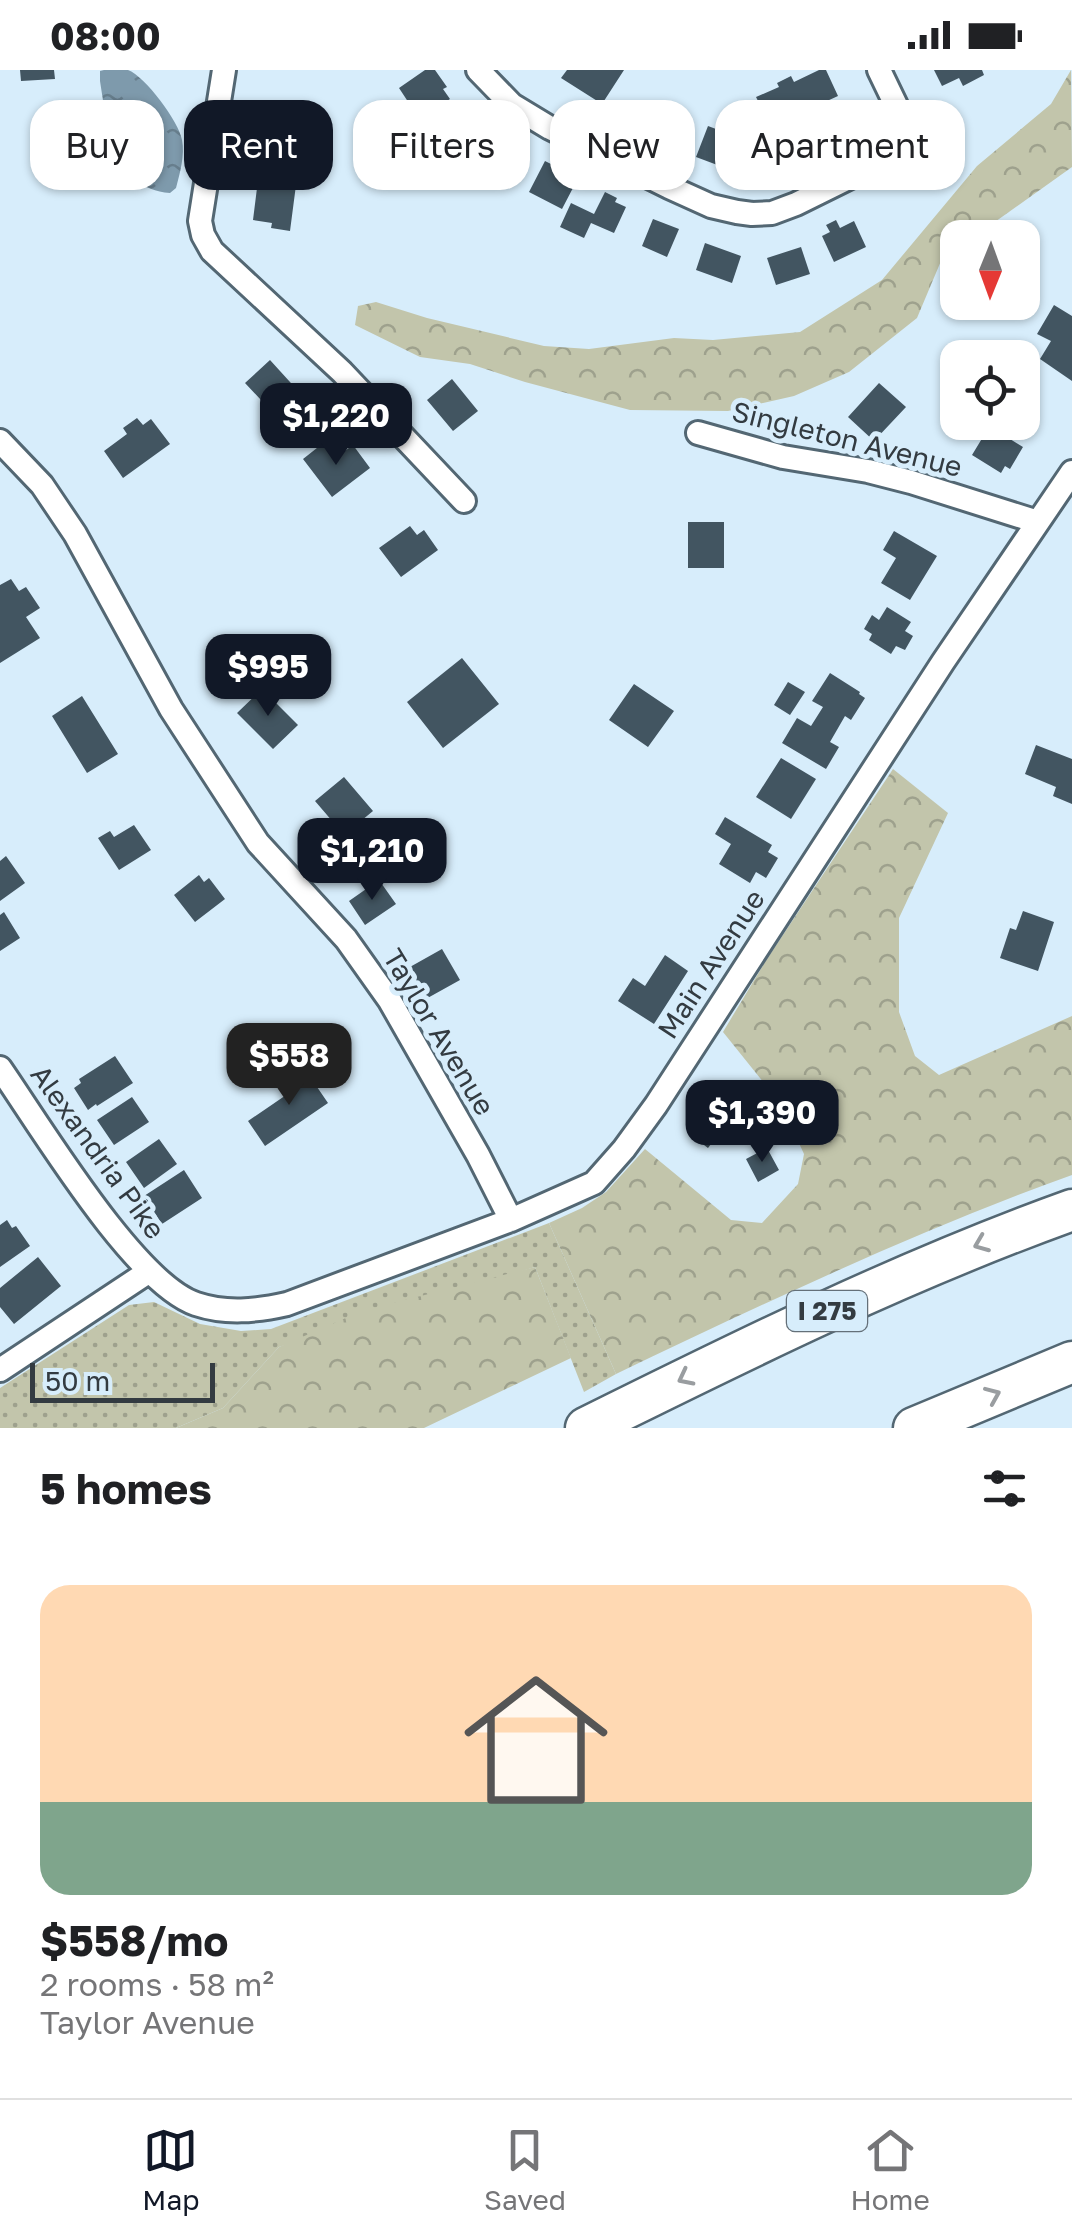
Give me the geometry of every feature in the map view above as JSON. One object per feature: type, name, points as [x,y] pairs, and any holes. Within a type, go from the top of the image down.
[{"type":"highway","name":"I 275","points":[[586,1428],[814,1317],[974,1246],[1072,1210]]},
{"type":"highway","points":[[914,1428],[1072,1362]]},
{"type":"street","points":[[224,70],[200,222],[203,235],[212,251],[342,372],[464,501]]},
{"type":"street","points":[[478,70],[512,106],[550,128],[711,206],[752,214],[796,204],[893,156],[904,143],[906,126],[879,70]]},
{"type":"street","name":"Singleton Avenue","points":[[698,434],[783,458],[911,482],[1038,522]]},
{"type":"street","name":"Taylor Avenue","points":[[0,441],[42,485],[74,534],[171,709],[258,843],[346,939],[390,1001],[511,1220]]},
{"type":"street","name":"Main Avenue","points":[[148,1272],[192,1303],[221,1310],[260,1310],[328,1290],[511,1220],[594,1183],[656,1106],[943,662],[1072,472]]},
{"type":"street","name":"Alexandria Pike","points":[[0,1068],[81,1185],[148,1272]]},
{"type":"street","points":[[0,1370],[148,1272]]},
{"type":"green space","points":[[1071,70],[1072,167],[998,220],[940,220],[940,263],[917,318],[849,372],[794,396],[728,411],[630,410],[470,364],[420,357],[355,325],[358,306],[376,302],[544,346],[589,349],[674,338],[713,340],[800,332],[882,280],[957,190],[965,190],[965,180],[977,166],[1051,104]]},
{"type":"green space","points":[[893,769],[948,813],[899,918],[899,1012],[915,1056],[939,1075],[1072,1016],[1072,1175],[898,1244],[616,1374],[549,1223],[606,1192],[645,1149],[731,1220],[762,1223],[798,1184],[804,1154],[781,1104],[723,1032]]},
{"type":"green space","points":[[549,1223],[616,1374],[584,1392],[535,1267],[279,1347],[223,1408],[176,1428],[0,1428],[0,1388],[129,1305],[154,1302],[200,1324],[241,1331],[271,1329]]},
{"type":"green space","points":[[535,1267],[571,1358],[424,1428],[176,1428],[223,1408],[279,1347],[362,1311]]},
{"type":"water","points":[[128,70],[159,100],[103,100],[100,71]]},
{"type":"water","points":[[164,107],[175,122],[183,152],[176,188],[170,193],[156,190],[164,190]]},
{"type":"building","points":[[20,70],[54,70],[55,79],[21,81]]},
{"type":"building","points":[[425,70],[435,70],[450,99],[407,100],[399,88]]},
{"type":"building","points":[[567,70],[624,70],[605,100],[596,100],[561,78]]},
{"type":"building","points":[[826,70],[838,96],[829,100],[756,97],[779,87],[777,83],[791,76],[794,82]]},
{"type":"building","points":[[934,70],[982,70],[984,75],[963,86],[959,78],[942,86]]},
{"type":"building","points":[[708,126],[715,129],[715,164],[696,157]]},
{"type":"building","points":[[545,161],[550,164],[550,190],[572,190],[562,209],[529,192]]},
{"type":"building","points":[[257,190],[295,190],[290,231],[253,220]]},
{"type":"building","points":[[605,192],[626,207],[614,233],[591,223],[584,238],[560,227],[571,203],[594,214]]},
{"type":"building","points":[[653,219],[679,229],[667,257],[642,246]]},
{"type":"building","points":[[836,220],[840,228],[854,221],[866,247],[834,262],[822,236],[830,232],[826,225]]},
{"type":"building","points":[[705,243],[741,256],[732,283],[696,270]]},
{"type":"building","points":[[801,247],[810,274],[776,285],[767,258]]},
{"type":"building","points":[[1054,305],[1072,316],[1072,381],[1040,359],[1051,341],[1037,334]]},
{"type":"building","points":[[270,360],[300,393],[276,416],[245,383]]},
{"type":"building","points":[[452,379],[478,411],[453,431],[427,400]]},
{"type":"building","points":[[879,383],[906,407],[874,441],[848,417]]},
{"type":"building","points":[[137,418],[143,425],[151,419],[170,444],[123,478],[104,451],[127,434],[123,428]]},
{"type":"building","points":[[981,440],[1012,440],[1023,447],[1010,469],[1005,466],[1001,473],[972,455]]},
{"type":"building","points":[[322,444],[334,459],[353,445],[370,468],[332,497],[303,459]]},
{"type":"building","points":[[688,522],[724,522],[724,568],[688,568]]},
{"type":"building","points":[[410,526],[417,535],[424,530],[438,550],[401,577],[379,548]]},
{"type":"building","points":[[894,531],[937,556],[910,600],[881,583],[896,558],[883,550]]},
{"type":"building","points":[[11,579],[19,591],[26,587],[40,608],[26,617],[40,638],[0,663],[0,585]]},
{"type":"building","points":[[887,607],[911,622],[905,631],[913,636],[905,650],[896,646],[891,654],[869,640],[872,634],[864,629],[872,615],[879,620]]},
{"type":"building","points":[[462,658],[499,704],[443,748],[407,702]]},
{"type":"building","points":[[830,673],[865,698],[851,720],[845,716],[830,742],[839,747],[826,769],[782,743],[797,718],[811,726],[823,707],[812,701]]},
{"type":"building","points":[[788,682],[805,692],[790,715],[774,705]]},
{"type":"building","points":[[634,684],[674,711],[648,747],[609,720]]},
{"type":"building","points":[[262,689],[298,725],[273,749],[237,713]]},
{"type":"building","points":[[82,696],[118,754],[87,773],[52,716]]},
{"type":"building","points":[[1036,745],[1072,759],[1072,804],[1053,796],[1056,787],[1025,774]]},
{"type":"building","points":[[781,758],[816,779],[791,819],[756,797]]},
{"type":"building","points":[[344,777],[373,811],[350,830],[345,825],[339,829],[315,801]]},
{"type":"building","points":[[725,817],[772,845],[768,852],[778,858],[766,878],[756,872],[750,883],[719,864],[731,844],[715,834]]},
{"type":"building","points":[[134,825],[151,850],[119,870],[98,838],[110,831],[114,837]]},
{"type":"building","points":[[6,856],[25,883],[0,901],[0,861]]},
{"type":"building","points":[[199,875],[204,882],[209,878],[225,899],[195,922],[174,895]]},
{"type":"building","points":[[379,880],[396,904],[365,925],[349,901]]},
{"type":"building","points":[[1023,911],[1054,922],[1038,971],[1000,958],[1010,928],[1016,930]]},
{"type":"building","points":[[4,912],[20,938],[0,951],[0,915]]},
{"type":"building","points":[[442,949],[460,980],[424,1000],[418,988],[412,991],[401,972]]},
{"type":"building","points":[[665,955],[688,971],[654,1024],[618,1001],[633,978],[645,986]]},
{"type":"building","points":[[115,1056],[133,1083],[88,1110],[74,1088],[81,1083],[79,1079]]},
{"type":"building","points":[[304,1068],[328,1103],[265,1146],[248,1121],[292,1091],[285,1081]]},
{"type":"building","points":[[132,1097],[149,1122],[114,1145],[97,1120]]},
{"type":"building","points":[[713,1099],[740,1119],[727,1136],[720,1132],[708,1148],[688,1133]]},
{"type":"building","points":[[159,1139],[177,1164],[144,1188],[126,1162]]},
{"type":"building","points":[[767,1148],[779,1170],[758,1182],[746,1159]]},
{"type":"building","points":[[184,1170],[202,1198],[162,1224],[144,1196]]},
{"type":"building","points":[[7,1220],[30,1246],[0,1267],[0,1225]]},
{"type":"building","points":[[38,1257],[61,1286],[14,1324],[0,1307],[0,1288]]}]
